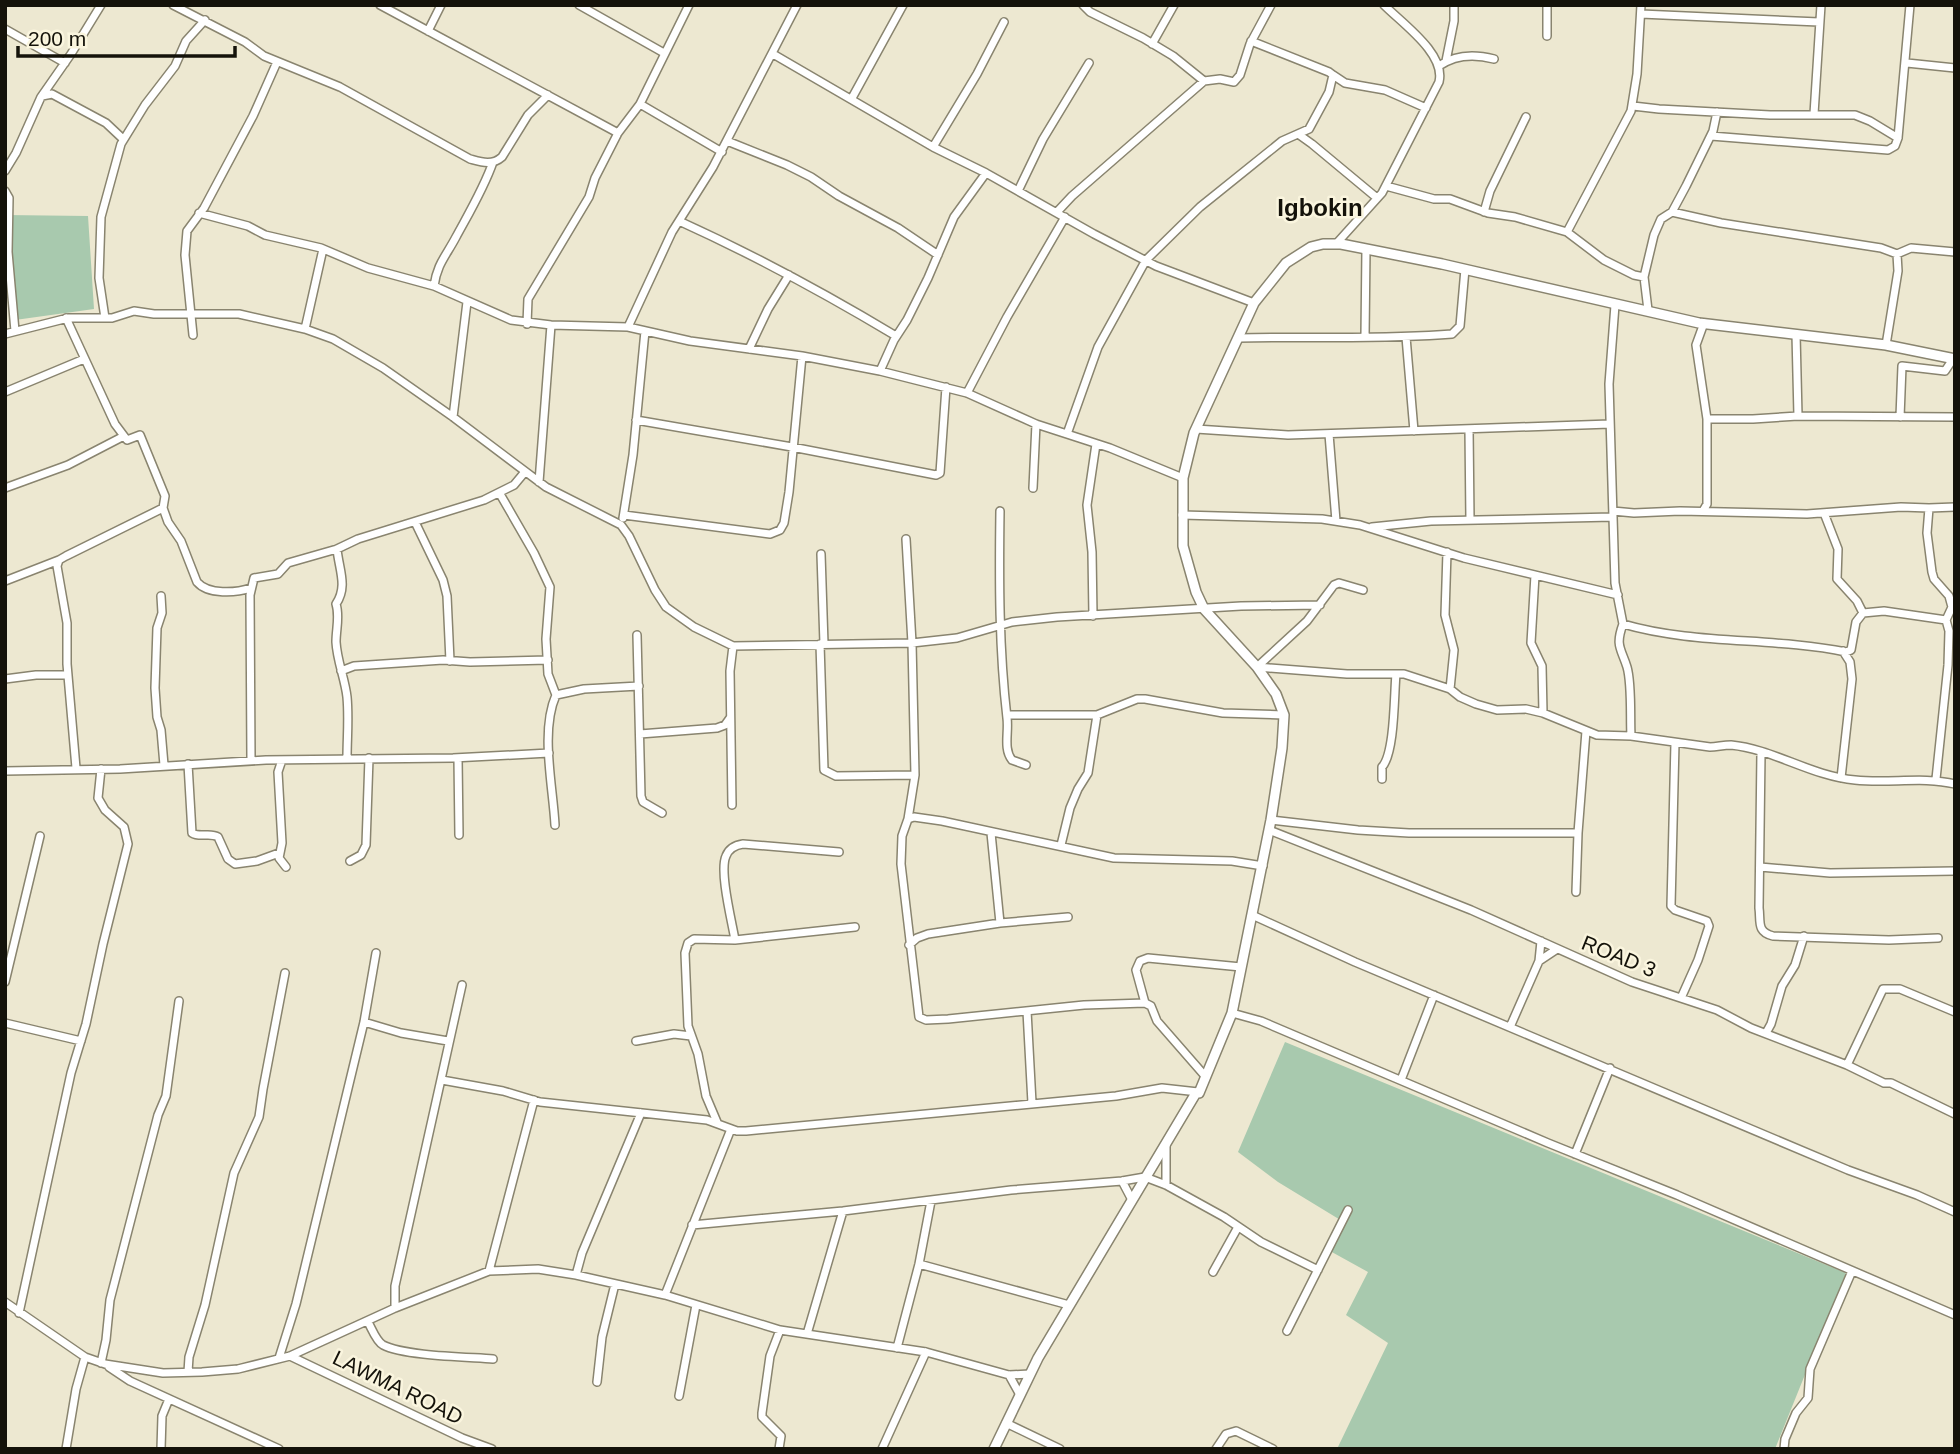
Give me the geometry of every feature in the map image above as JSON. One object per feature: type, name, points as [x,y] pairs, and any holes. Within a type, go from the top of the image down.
[{"type":"main road","points":[[994,1449],[1019,1393],[1069,1305],[1196,1093],[1199,1093],[1232,1013],[1263,866],[1282,748],[1284,715],[1276,694],[1256,667],[1204,609],[1186,562],[1182,515],[1183,478],[1196,429],[1254,303],[1286,263],[1311,247],[1336,244],[1704,323],[1885,345],[1954,359]]},
{"type":"street","points":[[5,171],[42,96],[101,5]]},
{"type":"street","points":[[173,5],[205,20],[277,62],[340,87],[470,159],[486,164],[502,157],[528,115],[548,95]]},
{"type":"street","points":[[380,5],[618,132]]},
{"type":"street","points":[[428,31],[441,5]]},
{"type":"street","points":[[527,324],[528,299],[589,197],[595,178],[618,132],[640,104],[689,5]]},
{"type":"street","points":[[628,327],[679,220],[722,152],[797,5]]},
{"type":"street","points":[[852,98],[903,5]]},
{"type":"street","points":[[1083,5],[1090,12],[1152,44],[1204,81]]},
{"type":"street","points":[[1152,44],[1174,5]]},
{"type":"street","points":[[1058,212],[1072,196],[1204,81],[1220,79],[1234,82],[1240,75],[1251,41],[1271,5]]},
{"type":"street","points":[[1384,5],[1443,63],[1478,55],[1494,59]]},
{"type":"street","points":[[1336,244],[1386,186],[1439,82],[1454,21],[1454,5]]},
{"type":"street","points":[[1546,5],[1547,36]]},
{"type":"street","points":[[1814,114],[1821,5]]},
{"type":"street","points":[[1711,136],[1881,151],[1895,146],[1907,63],[1910,5]]},
{"type":"street","points":[[583,6],[664,53]]},
{"type":"street","points":[[1567,232],[1633,106],[1641,9],[1819,22]]},
{"type":"street","points":[[105,318],[99,278],[101,217],[123,139],[175,66],[186,41],[205,20]]},
{"type":"street","points":[[933,147],[977,74],[1004,22]]},
{"type":"street","points":[[5,29],[65,63]]},
{"type":"street","points":[[1251,41],[1345,83],[1385,90],[1426,108]]},
{"type":"street","points":[[773,54],[933,147],[1146,260],[1254,303]]},
{"type":"street","points":[[193,335],[185,242],[187,231],[253,116],[277,62]]},
{"type":"street","points":[[1018,191],[1043,139],[1089,63]]},
{"type":"street","points":[[1907,63],[1955,68]]},
{"type":"street","points":[[1067,434],[1098,347],[1146,260],[1200,207],[1282,141],[1309,129],[1330,89],[1332,75]]},
{"type":"street","points":[[1330,89],[1345,83]]},
{"type":"street","points":[[51,84],[52,94]]},
{"type":"street","points":[[42,96],[52,94],[106,122],[123,139]]},
{"type":"street","points":[[640,104],[722,152]]},
{"type":"street","points":[[1633,106],[1770,115],[1855,115],[1898,138]]},
{"type":"street","points":[[1672,212],[1711,136],[1717,111]]},
{"type":"street","points":[[1484,212],[1490,191],[1527,117]]},
{"type":"street","points":[[1298,134],[1377,198]]},
{"type":"street","points":[[727,141],[811,177],[938,255]]},
{"type":"street","points":[[434,286],[438,266],[488,177],[493,162]]},
{"type":"street","points":[[880,371],[896,336],[907,320],[954,217],[986,173]]},
{"type":"street","points":[[1386,186],[1434,199],[1450,199],[1484,212],[1515,217],[1567,232],[1604,260],[1644,278]]},
{"type":"street","points":[[5,191],[9,198],[8,252],[15,331]]},
{"type":"street","points":[[1648,310],[1644,278],[1658,224],[1665,214],[1672,212],[1721,223],[1881,248],[1897,254],[1912,248],[1955,252]]},
{"type":"street","points":[[199,213],[248,226],[265,235],[323,248],[368,268],[434,286],[496,315],[527,324],[628,327],[690,341],[802,356],[946,387],[967,393],[1036,424],[1183,478]]},
{"type":"street","points":[[967,393],[1065,217]]},
{"type":"street","points":[[679,220],[789,275],[860,313],[896,336]]},
{"type":"street","points":[[305,329],[323,248]]},
{"type":"street","points":[[1365,337],[1366,249]]},
{"type":"street","points":[[1885,345],[1897,279],[1897,254]]},
{"type":"street","points":[[1239,338],[1406,337],[1452,334],[1461,326],[1465,270]]},
{"type":"street","points":[[749,349],[768,309],[789,275]]},
{"type":"street","points":[[453,417],[467,302]]},
{"type":"street","points":[[1615,305],[1609,371],[1615,583],[1623,624],[1619,651],[1627,666],[1632,736]]},
{"type":"street","points":[[5,334],[66,318],[112,318],[134,311],[239,314],[305,329],[334,339],[383,368],[453,417],[524,473],[621,525],[666,607],[694,627],[733,646],[912,643],[938,641],[1012,622],[1241,606],[1320,605]]},
{"type":"street","points":[[66,318],[115,424],[127,440],[140,435],[165,496],[163,508],[168,522],[181,541],[201,587],[213,591],[248,591]]},
{"type":"street","points":[[1704,323],[1697,351],[1707,419],[1705,508]]},
{"type":"street","points":[[539,482],[551,326]]},
{"type":"street","points":[[621,525],[645,331]]},
{"type":"street","points":[[1796,334],[1798,416]]},
{"type":"street","points":[[1406,337],[1414,431]]},
{"type":"street","points":[[624,515],[771,534],[780,530],[789,492],[802,356]]},
{"type":"street","points":[[5,392],[84,359]]},
{"type":"street","points":[[1900,417],[1902,366],[1945,371],[1954,359]]},
{"type":"street","points":[[636,420],[936,475],[940,473],[943,458],[946,387]]},
{"type":"street","points":[[1707,419],[1798,416],[1955,417]]},
{"type":"street","points":[[1033,488],[1036,424]]},
{"type":"street","points":[[1196,429],[1288,435],[1610,424]]},
{"type":"street","points":[[1469,429],[1471,520]]},
{"type":"street","points":[[1329,434],[1336,521]]},
{"type":"street","points":[[5,488],[68,464],[124,436]]},
{"type":"street","points":[[1093,615],[1092,552],[1087,505],[1096,444]]},
{"type":"street","points":[[251,760],[248,591],[254,578],[278,574],[288,563],[500,494],[514,485],[524,473]]},
{"type":"street","points":[[500,494],[550,587],[546,639],[550,681],[556,695],[549,711],[549,753],[555,825]]},
{"type":"street","points":[[1369,527],[1431,521],[1705,508],[1714,512],[1824,513],[1914,507],[1955,508]]},
{"type":"street","points":[[5,581],[59,560],[163,508]]},
{"type":"street","points":[[1929,508],[1927,533],[1932,572],[1934,579],[1952,601],[1947,620],[1952,634],[1951,651],[1936,779]]},
{"type":"street","points":[[1000,511],[999,627],[1009,756],[1015,762],[1026,765]]},
{"type":"street","points":[[1824,513],[1838,549],[1837,579],[1863,612]]},
{"type":"street","points":[[1182,515],[1276,517],[1336,521],[1369,527],[1447,552],[1618,595]]},
{"type":"street","points":[[415,522],[443,580],[447,596],[450,661]]},
{"type":"street","points":[[906,539],[915,775],[908,819],[902,836],[901,864],[918,1014],[921,1019],[948,1019],[1084,1005],[1145,1003],[1151,1006],[1157,1021],[1205,1076]]},
{"type":"street","points":[[337,549],[344,587],[336,604],[339,613],[336,619],[336,643],[347,699],[347,758]]},
{"type":"street","points":[[1447,552],[1445,615],[1454,650],[1450,690]]},
{"type":"street","points":[[821,554],[824,770],[836,776],[915,775]]},
{"type":"street","points":[[59,560],[57,572],[67,623],[68,675],[76,768]]},
{"type":"street","points":[[1535,575],[1531,643],[1542,666],[1543,713]]},
{"type":"street","points":[[1256,667],[1307,621],[1334,585],[1339,583],[1363,590]]},
{"type":"street","points":[[160,596],[162,612],[156,628],[155,688],[164,765]]},
{"type":"street","points":[[1863,612],[1884,611],[1947,620]]},
{"type":"street","points":[[1623,624],[1643,631],[1764,641],[1842,651],[1851,650],[1856,622],[1863,612]]},
{"type":"street","points":[[637,635],[641,796],[643,802],[663,813]]},
{"type":"street","points":[[732,805],[730,718],[733,646]]},
{"type":"street","points":[[1841,778],[1852,679],[1850,662],[1842,651]]},
{"type":"street","points":[[341,671],[354,666],[548,660]]},
{"type":"street","points":[[1256,667],[1411,676],[1488,708],[1543,713],[1597,735],[1632,736],[1710,747],[1731,746],[1761,753],[1816,774],[1877,783],[1936,779],[1955,783]]},
{"type":"street","points":[[1382,779],[1382,767],[1386,763],[1390,745],[1396,674]]},
{"type":"street","points":[[5,679],[68,675]]},
{"type":"street","points":[[556,695],[584,689],[639,686]]},
{"type":"street","points":[[1007,715],[1097,715],[1137,699],[1237,715],[1284,715]]},
{"type":"street","points":[[1061,845],[1070,808],[1088,773],[1097,715]]},
{"type":"street","points":[[640,734],[717,728],[725,725],[730,718]]},
{"type":"street","points":[[1576,892],[1586,732]]},
{"type":"street","points":[[1675,743],[1671,906],[1675,910],[1707,921],[1709,926],[1681,998]]},
{"type":"street","points":[[5,771],[101,769],[251,760],[458,758],[549,753]]},
{"type":"street","points":[[1761,753],[1759,927],[1762,932],[1773,936],[1938,939]]},
{"type":"street","points":[[349,860],[362,855],[366,845],[369,758]]},
{"type":"street","points":[[458,758],[459,835]]},
{"type":"street","points":[[282,760],[278,772],[282,843],[279,858],[286,867]]},
{"type":"street","points":[[188,764],[192,833],[218,837],[228,859],[235,864],[257,861],[279,852]]},
{"type":"street","points":[[19,1312],[71,1073],[128,844],[124,827],[105,810],[98,798],[101,769]]},
{"type":"street","points":[[908,819],[914,817],[943,821],[1114,858],[1231,861],[1263,866]]},
{"type":"street","points":[[1270,825],[1432,834],[1507,831],[1578,833]]},
{"type":"street","name":"ROAD 3","points":[[1270,825],[1632,982],[1717,1010],[1736,1022],[1902,1088],[1955,1114]]},
{"type":"street","points":[[991,833],[1000,923]]},
{"type":"street","points":[[5,982],[40,835]]},
{"type":"street","points":[[735,940],[725,887],[724,865],[726,855],[735,845],[839,852]]},
{"type":"street","points":[[1760,867],[1830,873],[1955,871]]},
{"type":"street","points":[[1252,915],[1355,962],[1848,1170],[1955,1212]]},
{"type":"street","points":[[909,945],[928,934],[1000,923],[1068,917]]},
{"type":"street","points":[[717,1122],[706,1096],[698,1054],[691,1036],[687,1011],[686,947],[694,939],[735,940],[855,927]]},
{"type":"street","points":[[1766,1033],[1782,986],[1795,965],[1804,936]]},
{"type":"street","points":[[1510,1027],[1539,961],[1541,941]]},
{"type":"street","points":[[1539,961],[1557,949]]},
{"type":"street","points":[[279,1358],[296,1304],[364,1023],[376,953]]},
{"type":"street","points":[[1145,1003],[1136,970],[1140,961],[1148,958],[1177,959],[1241,967]]},
{"type":"street","points":[[188,1373],[189,1357],[205,1305],[234,1173],[252,1138],[261,1108],[285,973]]},
{"type":"street","points":[[395,1308],[395,1286],[462,985]]},
{"type":"street","points":[[1847,1065],[1883,989],[1900,989],[1955,1012]]},
{"type":"street","points":[[1401,1080],[1434,995]]},
{"type":"street","points":[[103,1363],[110,1300],[158,1115],[166,1097],[179,1000]]},
{"type":"street","points":[[1027,1011],[1032,1103]]},
{"type":"street","points":[[1232,1013],[1261,1021],[1955,1315]]},
{"type":"street","points":[[5,1023],[81,1041]]},
{"type":"street","points":[[364,1023],[448,1041]]},
{"type":"street","points":[[636,1041],[674,1034],[691,1036]]},
{"type":"street","points":[[1575,1154],[1610,1068]]},
{"type":"street","points":[[442,1080],[503,1091],[534,1100],[717,1122],[731,1129],[746,1131],[1116,1096],[1163,1088],[1199,1093]]},
{"type":"street","points":[[489,1271],[534,1100]]},
{"type":"street","points":[[707,1121],[711,1107]]},
{"type":"street","points":[[576,1275],[582,1253],[641,1113]]},
{"type":"street","points":[[666,1296],[731,1129]]},
{"type":"street","points":[[1166,1143],[1166,1185]]},
{"type":"street","points":[[692,1225],[1145,1177],[1166,1185],[1261,1242],[1318,1270]]},
{"type":"street","points":[[1122,1181],[1132,1200]]},
{"type":"street","points":[[897,1348],[919,1264],[931,1201]]},
{"type":"street","points":[[1287,1331],[1348,1210]]},
{"type":"street","points":[[807,1335],[843,1211]]},
{"type":"street","points":[[1213,1272],[1238,1227]]},
{"type":"street","points":[[919,1264],[1069,1305]]},
{"type":"street","points":[[5,1302],[85,1357],[136,1369],[188,1373],[238,1369],[290,1356],[395,1308],[489,1271],[538,1269],[615,1283],[780,1330],[926,1352],[1009,1375],[1030,1374]]},
{"type":"street","points":[[1784,1449],[1785,1439],[1796,1413],[1808,1398],[1811,1369],[1852,1270]]},
{"type":"street","points":[[597,1382],[602,1337],[615,1283]]},
{"type":"street","points":[[679,1396],[696,1306]]},
{"type":"street","points":[[368,1322],[379,1342],[385,1346],[420,1353],[493,1359]]},
{"type":"street","points":[[779,1449],[781,1436],[762,1417],[762,1413],[770,1356],[780,1330]]},
{"type":"street","points":[[882,1449],[926,1352]]},
{"type":"street","name":"LAWMA ROAD","points":[[290,1356],[462,1438],[492,1449]]},
{"type":"street","points":[[66,1449],[76,1389],[85,1357]]},
{"type":"street","points":[[103,1363],[130,1381],[279,1449]]},
{"type":"street","points":[[130,1381],[136,1369]]},
{"type":"street","points":[[1009,1375],[1019,1393]]},
{"type":"street","points":[[161,1449],[162,1416],[169,1399]]},
{"type":"street","points":[[1006,1423],[1060,1449]]},
{"type":"street","points":[[1216,1449],[1226,1434],[1239,1431],[1273,1449]]},
{"type":"green space","points":[[5,215],[88,216],[94,309],[15,320],[12,245]]},
{"type":"green space","points":[[1285,1042],[1846,1273],[1775,1449],[1337,1449],[1388,1343],[1346,1315],[1368,1272],[1330,1251],[1342,1221],[1278,1182],[1238,1152]]},
{"type":"district","name":"Igbokin","points":[[1320,207]]}]
